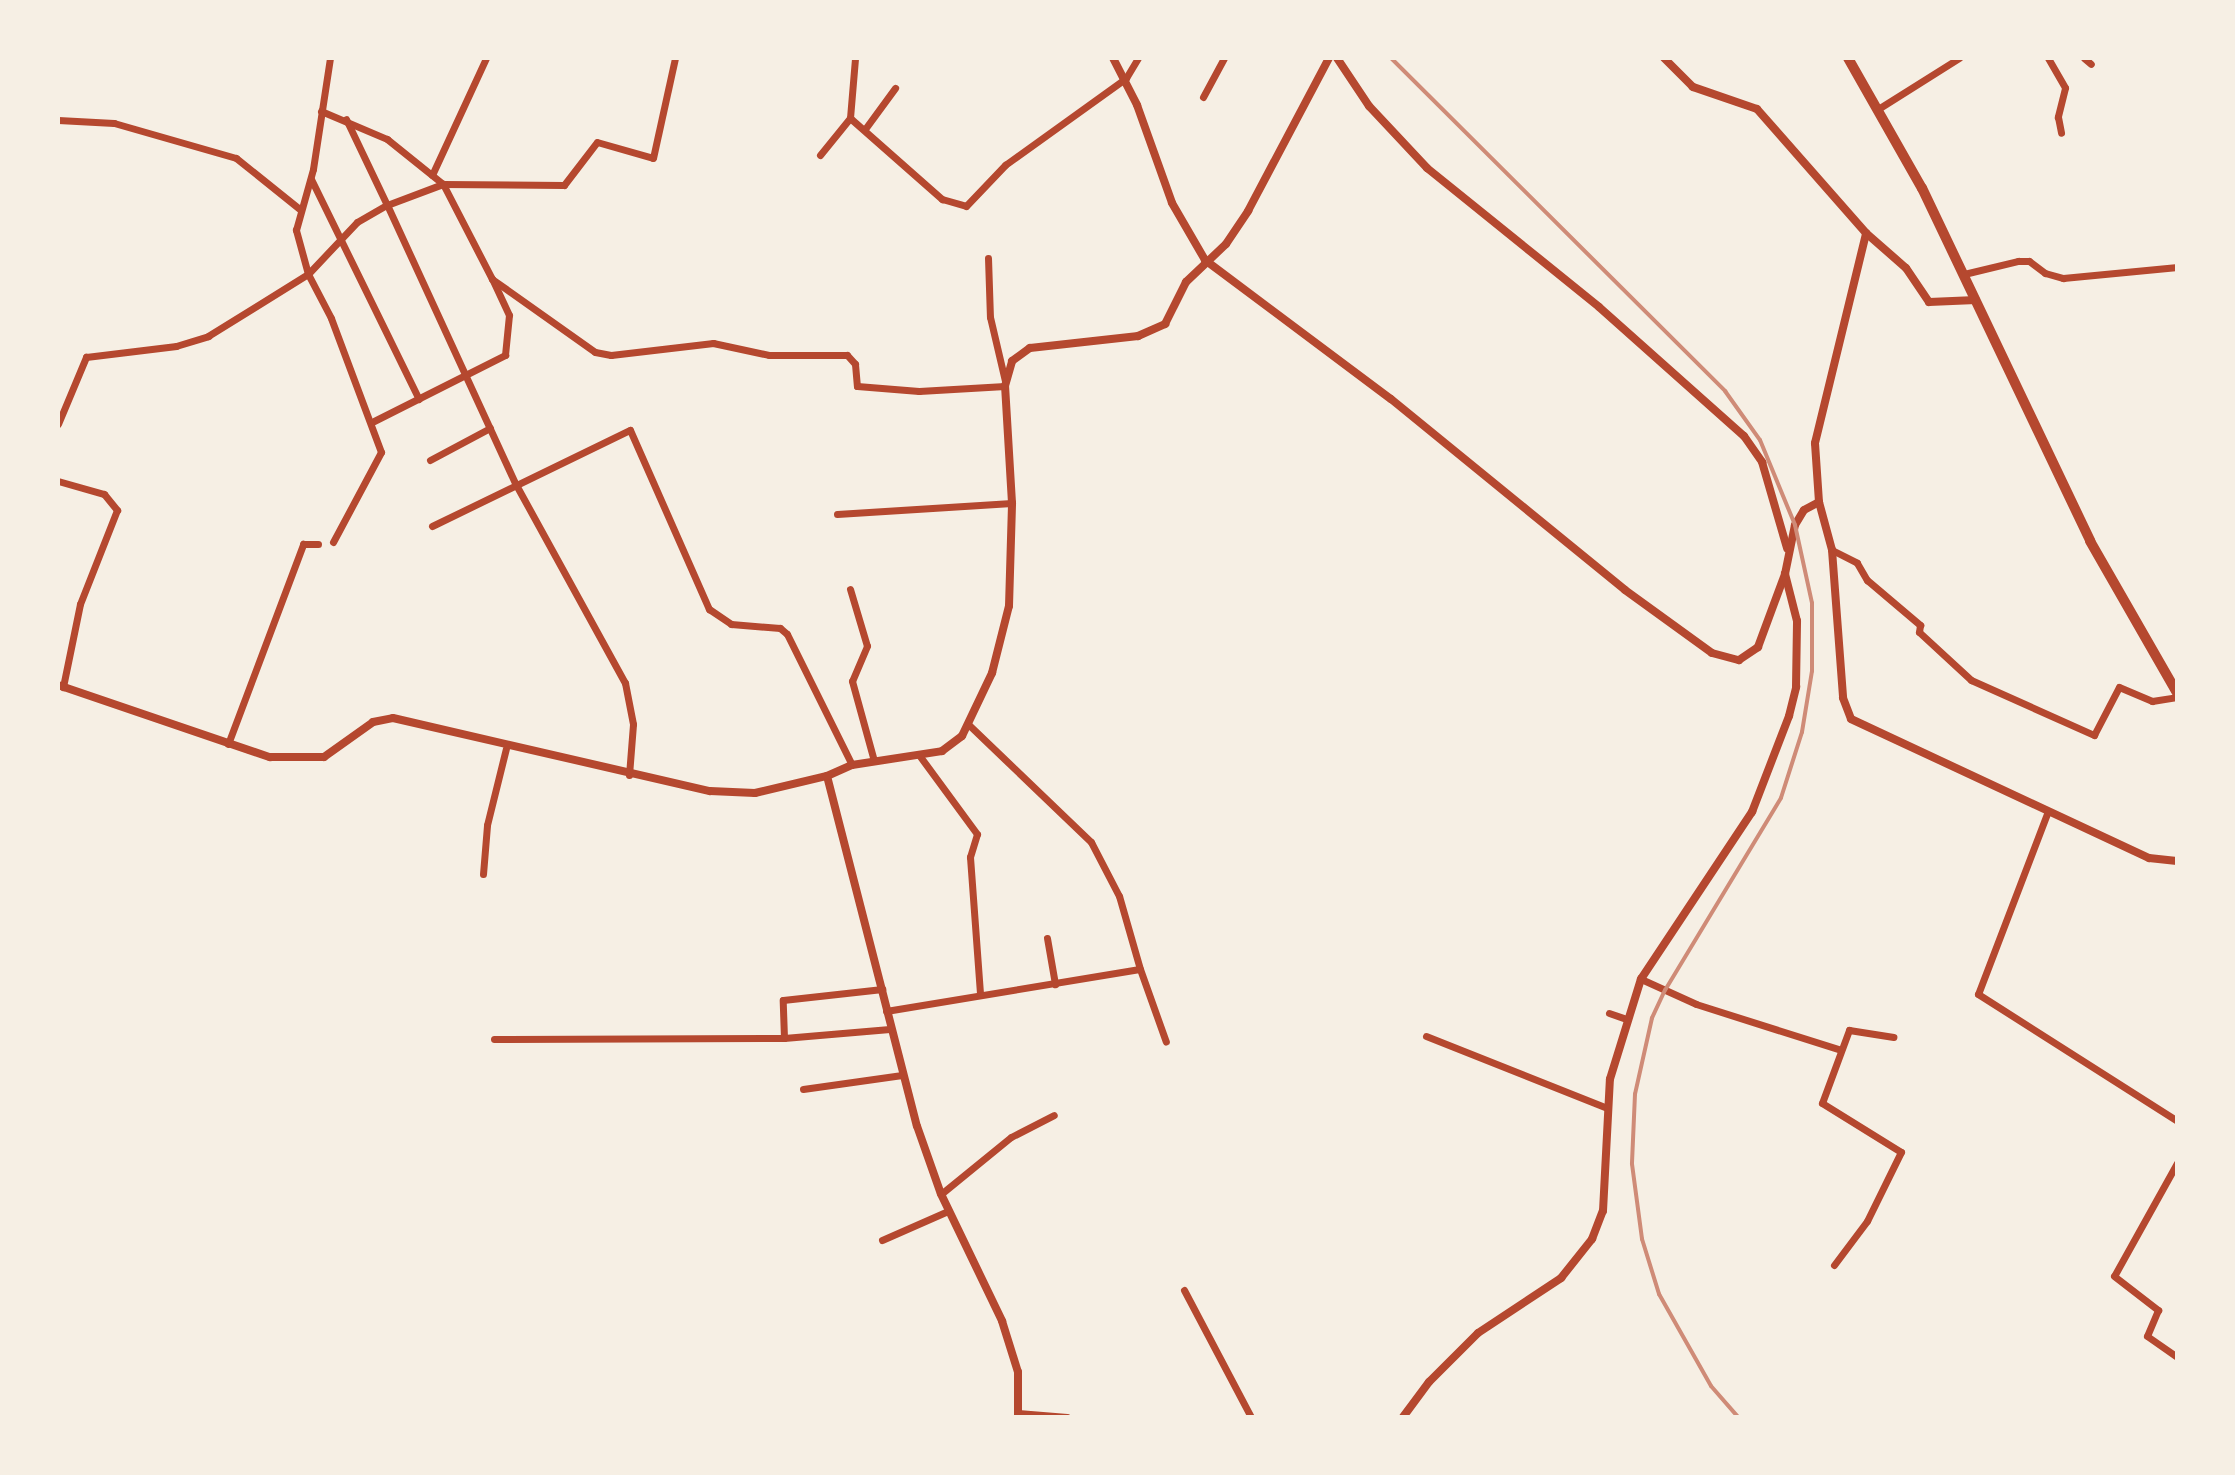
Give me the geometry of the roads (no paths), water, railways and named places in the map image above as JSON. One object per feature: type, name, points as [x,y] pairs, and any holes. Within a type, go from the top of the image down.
[{"type":"main road","points":[[1848,58],[1964,274],[2090,541],[2177,695]]},
{"type":"street","points":[[330,58],[311,179],[296,237],[308,274],[374,421],[379,462],[333,542]]},
{"type":"street","points":[[432,175],[486,58]]},
{"type":"street","points":[[58,424],[86,357],[176,346],[208,336],[308,274],[341,238],[387,205],[443,184],[564,185],[597,142],[653,158],[675,58]]},
{"type":"street","points":[[820,155],[850,118],[855,58]]},
{"type":"street","points":[[1113,58],[1126,78],[1172,203],[1205,260],[1391,399],[1614,583],[1712,653],[1739,660],[1752,656],[1785,574],[1788,551],[1804,510],[1819,502]]},
{"type":"street","points":[[850,118],[942,199],[966,206],[1005,165],[1126,78],[1138,58]]},
{"type":"street","points":[[1203,97],[1224,58]]},
{"type":"street","points":[[1005,383],[1012,361],[1030,348],[1157,330],[1205,260],[1226,244],[1248,211],[1329,58]]},
{"type":"street","points":[[1337,58],[1377,115],[1427,168],[1599,307],[1744,436],[1762,462],[1788,551]]},
{"type":"street","points":[[1664,58],[1693,87],[1757,109],[1866,233],[1906,268],[1929,302],[1976,300]]},
{"type":"street","points":[[1878,109],[1959,58]]},
{"type":"street","points":[[2048,58],[2065,88],[2058,117],[2061,133]]},
{"type":"street","points":[[865,129],[895,88]]},
{"type":"street","points":[[321,111],[387,139],[443,184],[509,315],[508,346],[500,360],[374,421]]},
{"type":"street","points":[[346,119],[515,483],[625,683],[633,724],[629,775]]},
{"type":"street","points":[[58,120],[114,123],[236,158],[301,210]]},
{"type":"street","points":[[311,179],[419,399]]},
{"type":"street","points":[[1866,233],[1815,443],[1819,502],[1832,550],[1843,698],[1850,719],[2149,858],[2177,861]]},
{"type":"street","points":[[58,481],[104,494],[117,510],[80,604],[60,686],[270,757],[314,760],[332,754],[373,722],[393,718],[506,748],[629,775],[731,794],[775,790],[827,776],[852,765],[919,755],[952,745],[969,725],[1006,629],[1012,503],[1005,383],[990,317],[988,258]]},
{"type":"street","points":[[1964,274],[2018,261],[2029,261],[2045,273],[2063,278],[2177,267]]},
{"type":"street","points":[[492,279],[585,347],[611,355],[713,343],[769,355],[847,355],[855,364],[857,386],[919,391],[1005,383]]},
{"type":"street","points":[[430,460],[490,428]]},
{"type":"street","points":[[432,526],[515,483],[630,430],[709,609],[731,624],[780,628],[787,634],[852,765]]},
{"type":"street","points":[[837,514],[1012,503]]},
{"type":"street","points":[[228,744],[303,544],[318,544]]},
{"type":"street","points":[[1832,550],[1857,563],[1867,580],[1920,625],[1919,632],[1971,680],[2094,735],[2119,687],[2152,701],[2177,695]]},
{"type":"street","points":[[1403,1417],[1429,1382],[1478,1333],[1561,1278],[1586,1253],[1603,1211],[1607,1108],[1626,1019],[1641,979],[1752,812],[1771,772],[1796,687],[1797,621],[1785,574]]},
{"type":"street","points":[[850,589],[867,646],[852,681],[874,761]]},
{"type":"street","points":[[969,725],[1091,842],[1119,896],[1166,1042]]},
{"type":"street","points":[[483,874],[487,825],[506,748]]},
{"type":"street","points":[[919,755],[977,834],[970,857],[980,993]]},
{"type":"street","points":[[827,776],[902,1075],[941,1194],[1002,1321],[1018,1372],[1018,1415],[1067,1417]]},
{"type":"street","points":[[2048,811],[1978,994],[2177,1121]]},
{"type":"street","points":[[1047,938],[1055,984]]},
{"type":"street","points":[[886,1011],[980,993],[1140,969]]},
{"type":"street","points":[[1641,979],[1696,1004],[1841,1050]]},
{"type":"street","points":[[784,1038],[783,1000],[882,989]]},
{"type":"street","points":[[1609,1013],[1626,1019]]},
{"type":"street","points":[[494,1039],[784,1038],[890,1029]]},
{"type":"street","points":[[1834,1265],[1867,1221],[1901,1153],[1823,1107],[1851,1029],[1893,1037]]},
{"type":"street","points":[[1426,1036],[1607,1108]]},
{"type":"street","points":[[803,1089],[902,1075]]},
{"type":"street","points":[[941,1194],[1011,1137],[1054,1115]]},
{"type":"street","points":[[2177,1163],[2114,1276],[2158,1310],[2147,1336],[2177,1357]]},
{"type":"street","points":[[882,1240],[948,1211]]},
{"type":"street","points":[[1184,1290],[1251,1417]]},
{"type":"railway","points":[[1391,58],[1725,391],[1760,440],[1795,525],[1812,603],[1812,671],[1802,732],[1781,798],[1665,990],[1652,1018],[1635,1094],[1632,1164],[1642,1239],[1659,1294],[1711,1386],[1738,1417]]}]
